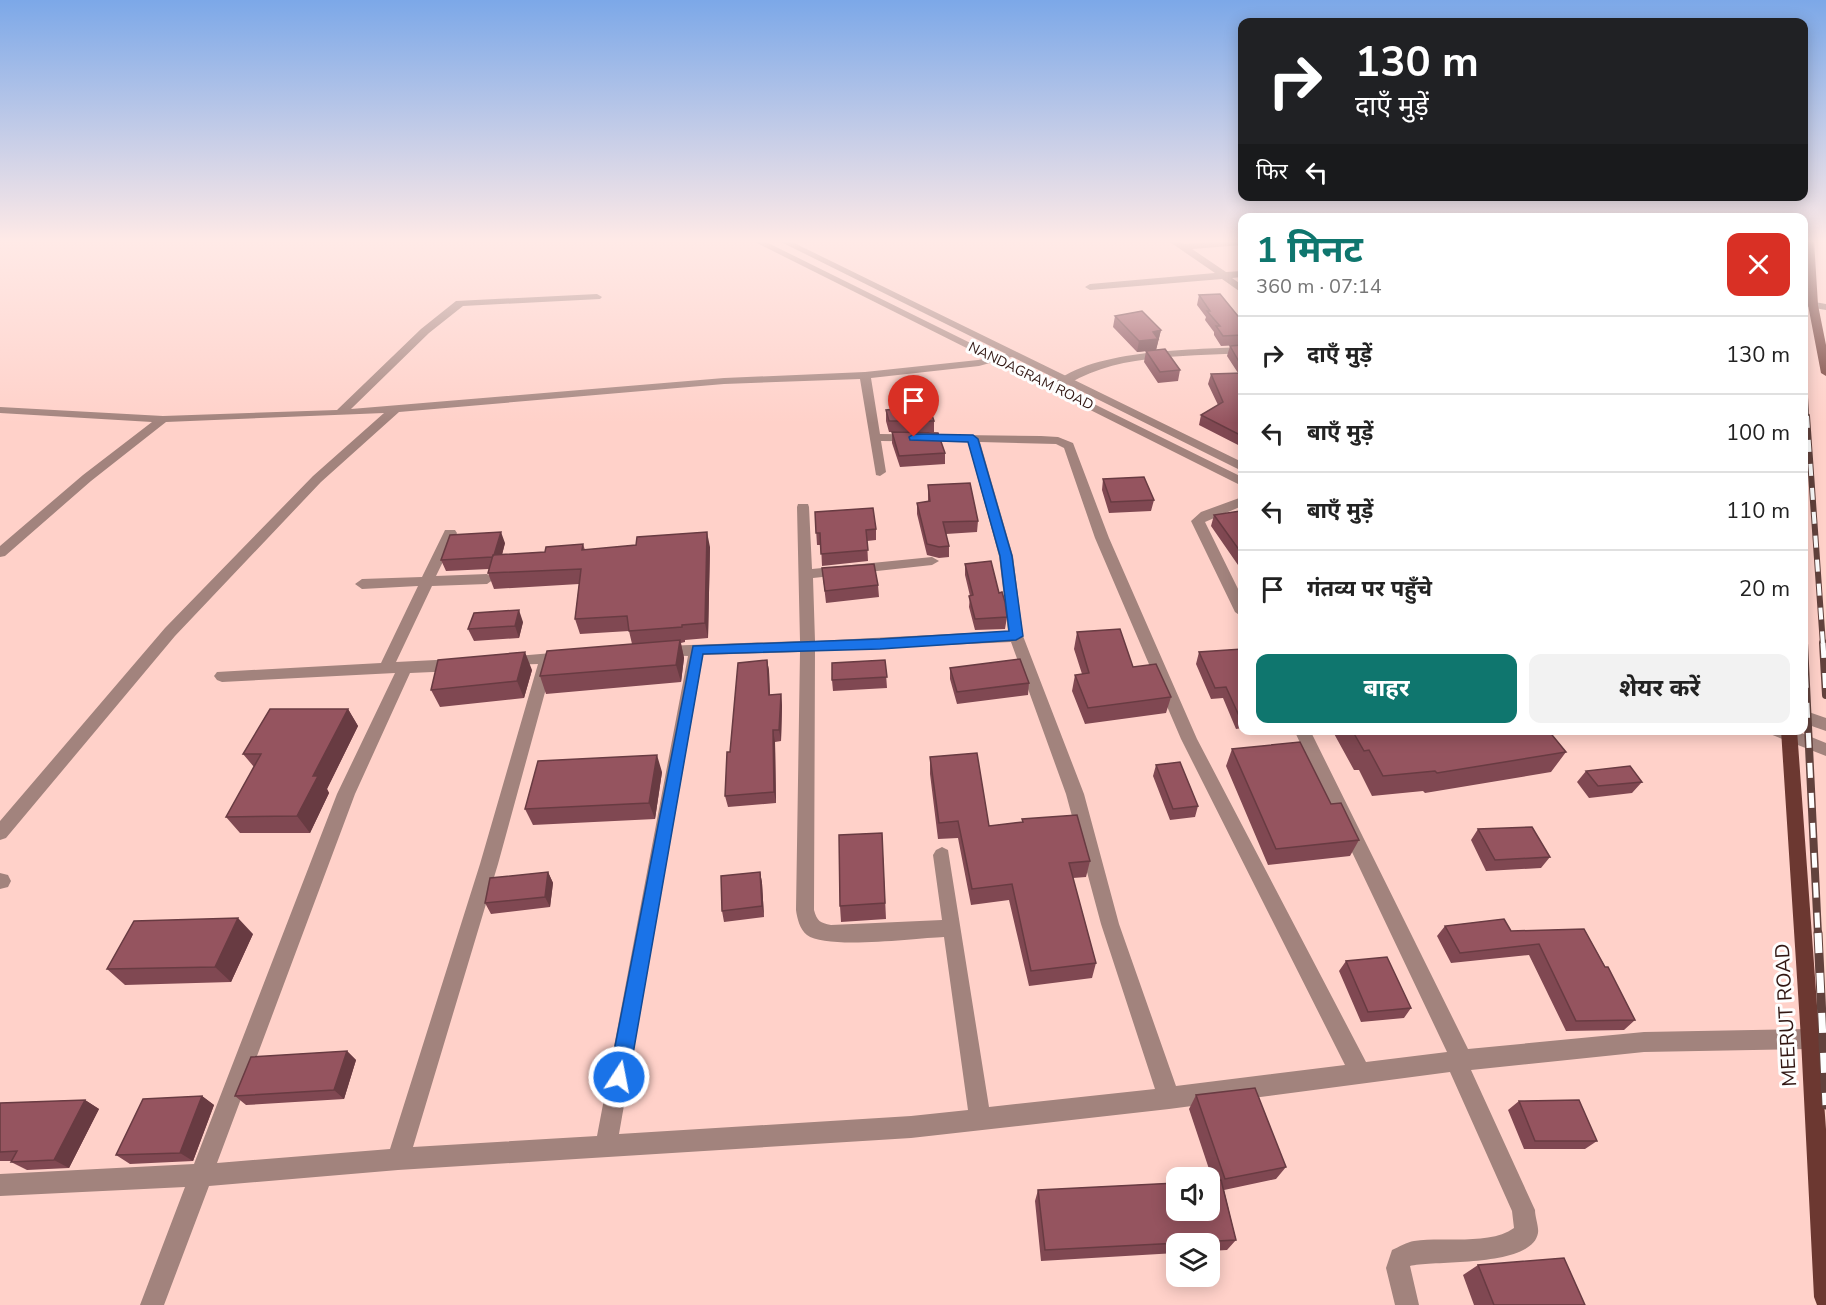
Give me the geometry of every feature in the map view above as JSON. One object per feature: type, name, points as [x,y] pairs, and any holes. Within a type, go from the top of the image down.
[{"type":"main road","points":[[1808,304],[1826,373]]},
{"type":"main road","name":"MEERUT ROAD","points":[[1785,735],[1811,1039],[1826,1297]]},
{"type":"street","points":[[340,413],[425,331],[460,303],[508,301]]},
{"type":"street","name":"NANDAGRAM ROAD","points":[[879,301],[1238,480]]},
{"type":"street","name":"NANDAGRAM ROAD","points":[[904,301],[1238,465]]},
{"type":"street","points":[[1808,304],[1826,307]]},
{"type":"street","points":[[1055,388],[1087,369],[1115,363],[1238,350]]},
{"type":"street","points":[[0,410],[163,419],[340,413],[712,382],[865,375],[953,366],[997,359],[1011,354]]},
{"type":"street","points":[[865,375],[880,472]]},
{"type":"street","points":[[0,833],[170,632],[317,479],[396,408]]},
{"type":"street","points":[[0,553],[87,478],[163,419]]},
{"type":"street","points":[[875,437],[1058,441],[1069,446],[1102,538],[1188,739],[1361,1074]]},
{"type":"street","points":[[973,439],[1006,556],[1016,636],[1075,794],[1110,924],[1169,1098]]},
{"type":"street","points":[[1238,503],[1206,515],[1198,521],[1238,604]]},
{"type":"street","points":[[803,507],[808,646],[805,910],[807,923],[815,932],[831,934],[952,928]]},
{"type":"street","points":[[152,1305],[427,582],[450,533]]},
{"type":"street","points":[[806,574],[932,561]]},
{"type":"street","points":[[362,584],[487,579]]},
{"type":"street","points":[[651,652],[880,644],[1016,636]]},
{"type":"street","points":[[606,1147],[698,649]]},
{"type":"street","points":[[499,662],[581,656]]},
{"type":"street","points":[[398,1159],[489,864],[546,658]]},
{"type":"street","points":[[222,676],[476,663]]},
{"type":"street","points":[[1808,718],[1826,725]]},
{"type":"street","points":[[1304,735],[1459,1060],[1523,1210],[1526,1233],[1520,1241],[1500,1247],[1413,1253],[1400,1258],[1398,1268],[1407,1305]]},
{"type":"street","points":[[1792,735],[1826,750]]},
{"type":"street","points":[[942,855],[980,1120]]},
{"type":"street","points":[[0,1185],[203,1175],[398,1159],[911,1127],[1169,1098],[1459,1060],[1644,1042],[1811,1039]]},
{"type":"building","points":[[1203,301],[1226,301],[1238,316],[1238,335],[1223,336],[1216,326],[1220,326],[1207,311],[1210,311]]},
{"type":"building","points":[[1142,311],[1161,330],[1153,332],[1158,339],[1139,341],[1115,316]]},
{"type":"building","points":[[1238,345],[1238,360],[1230,346]]},
{"type":"building","points":[[1165,349],[1180,370],[1160,372],[1146,351]]},
{"type":"building","points":[[1238,373],[1238,434],[1201,415],[1223,402],[1211,374]]},
{"type":"building","points":[[929,406],[934,421],[889,421],[886,410]]},
{"type":"building","points":[[892,432],[938,433],[945,453],[899,456]]},
{"type":"building","points":[[1144,477],[1154,500],[1111,502],[1103,479]]},
{"type":"building","points":[[970,483],[978,521],[943,522],[949,546],[939,547],[927,544],[917,503],[930,501],[928,485]]},
{"type":"building","points":[[873,508],[876,529],[866,530],[868,550],[821,554],[820,533],[816,533],[815,512]]},
{"type":"building","points":[[1238,511],[1238,548],[1214,515]]},
{"type":"building","points":[[501,532],[492,557],[441,560],[450,535]]},
{"type":"building","points":[[707,532],[705,623],[629,631],[627,616],[575,619],[581,569],[488,573],[493,555],[545,552],[546,547],[583,544],[582,550],[636,545],[637,537]]},
{"type":"building","points":[[991,561],[999,593],[1002,592],[1005,602],[1007,617],[975,619],[969,596],[973,595],[965,564]]},
{"type":"building","points":[[874,564],[878,585],[825,591],[822,568]]},
{"type":"building","points":[[519,610],[515,626],[468,629],[474,613]]},
{"type":"building","points":[[1120,629],[1133,667],[1156,664],[1171,697],[1088,708],[1075,675],[1089,673],[1077,632]]},
{"type":"building","points":[[680,640],[676,665],[540,676],[547,651]]},
{"type":"building","points":[[1238,649],[1238,714],[1226,687],[1215,688],[1199,652]]},
{"type":"building","points":[[525,652],[517,681],[431,690],[438,660]]},
{"type":"building","points":[[1020,659],[1029,683],[957,692],[950,668]]},
{"type":"building","points":[[767,660],[769,695],[781,694],[779,730],[773,730],[774,792],[725,796],[727,752],[730,752],[738,663]]},
{"type":"building","points":[[885,660],[887,677],[832,680],[832,663]]},
{"type":"building","points":[[270,709],[348,709],[313,776],[318,776],[297,816],[226,817],[261,754],[243,754]]},
{"type":"building","points":[[1355,735],[1552,735],[1566,752],[1437,773],[1435,771],[1383,776],[1369,750],[1364,751]]},
{"type":"building","points":[[1300,742],[1331,804],[1341,803],[1359,840],[1276,849],[1232,749]]},
{"type":"building","points":[[977,753],[989,826],[1023,822],[1022,819],[1077,815],[1090,861],[1069,863],[1096,963],[1031,971],[1012,884],[972,889],[958,821],[939,823],[930,757]]},
{"type":"building","points":[[657,755],[649,803],[525,809],[538,761]]},
{"type":"building","points":[[1180,762],[1198,806],[1173,809],[1156,765]]},
{"type":"building","points":[[1630,766],[1642,782],[1598,786],[1586,771]]},
{"type":"building","points":[[1532,827],[1550,857],[1495,860],[1478,829]]},
{"type":"building","points":[[882,833],[885,903],[840,906],[839,835]]},
{"type":"building","points":[[548,872],[545,897],[485,903],[490,878]]},
{"type":"building","points":[[760,872],[762,906],[722,911],[721,876]]},
{"type":"building","points":[[238,918],[215,967],[107,969],[134,921]]},
{"type":"building","points":[[1504,919],[1511,931],[1584,929],[1605,967],[1608,967],[1635,1020],[1576,1021],[1539,944],[1460,953],[1445,926]]},
{"type":"building","points":[[1387,957],[1411,1008],[1368,1012],[1346,961]]},
{"type":"building","points":[[347,1051],[334,1090],[235,1096],[251,1057]]},
{"type":"building","points":[[1255,1088],[1286,1167],[1225,1179],[1196,1095]]},
{"type":"building","points":[[202,1096],[180,1153],[116,1155],[143,1099]]},
{"type":"building","points":[[85,1100],[54,1160],[11,1162],[17,1151],[0,1152],[0,1103]]},
{"type":"building","points":[[1579,1100],[1597,1141],[1535,1141],[1519,1101]]},
{"type":"building","points":[[1220,1180],[1236,1240],[1220,1241],[1220,1233],[1166,1233],[1166,1244],[1045,1250],[1038,1190],[1166,1184],[1166,1221],[1220,1221]]},
{"type":"building","points":[[1564,1258],[1585,1305],[1494,1305],[1478,1265]]},
{"type":"railway","points":[[1808,430],[1823,645]]},
{"type":"railway","points":[[1823,643],[1826,695]]},
{"type":"railway","points":[[1808,726],[1818,935]]},
{"type":"railway","points":[[1818,933],[1826,1105]]},
{"type":"route","points":[[619,1077],[698,649],[880,644],[1016,636],[1006,556],[990,506],[973,439],[914,437]]}]
